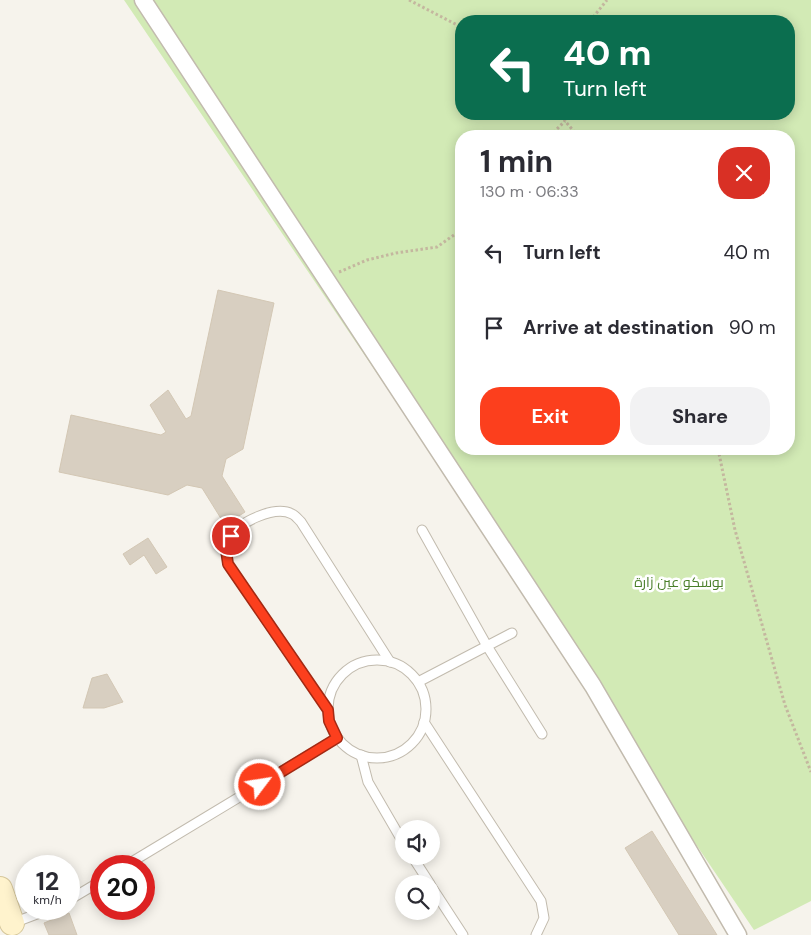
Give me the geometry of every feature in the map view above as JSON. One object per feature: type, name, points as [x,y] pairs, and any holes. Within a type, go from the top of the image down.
[{"type":"main road","points":[[0,889],[6,927]]},
{"type":"street","points":[[143,0],[326,277],[476,511],[593,686],[738,935]]},
{"type":"lane","points":[[328,710],[228,564],[226,550],[231,536],[249,520],[274,511],[292,513],[301,522],[390,662]]},
{"type":"lane","points":[[422,530],[487,646],[542,734]]},
{"type":"lane","points":[[418,682],[512,633]]},
{"type":"lane","points":[[368,660],[390,662],[401,666],[418,682],[425,701],[424,722],[414,740],[398,753],[377,758],[361,755],[352,751],[337,738],[329,721],[328,710],[332,688],[347,670],[368,660]]},
{"type":"lane","points":[[424,722],[541,901],[544,918],[536,935]]},
{"type":"lane","points":[[143,855],[337,738]]},
{"type":"lane","points":[[361,755],[368,782],[395,828]]},
{"type":"lane","points":[[440,900],[463,935]]},
{"type":"lane","points":[[6,927],[23,920]]},
{"type":"path","points":[[409,0],[455,24]]},
{"type":"path","points":[[595,15],[607,0]]},
{"type":"path","points":[[556,130],[566,121],[573,130]]},
{"type":"path","points":[[326,277],[367,260],[396,253],[437,247],[455,234]]},
{"type":"path","points":[[719,455],[735,530],[785,705],[811,772]]},
{"type":"green space","name":"بوسكو عين زارة","points":[[124,0],[811,0],[811,901],[754,930]]},
{"type":"building","points":[[218,290],[274,303],[243,449],[226,459],[222,476],[245,512],[225,525],[202,488],[187,485],[168,495],[59,472],[71,415],[161,435],[166,432],[150,405],[168,390],[186,419],[191,416]]},
{"type":"building","points":[[148,538],[167,567],[156,574],[144,555],[130,565],[123,554]]},
{"type":"building","points":[[107,674],[123,702],[104,708],[83,708],[92,678]]},
{"type":"building","points":[[652,831],[717,935],[679,935],[625,848]]},
{"type":"building","points":[[52,920],[72,920],[77,935],[49,935],[44,923]]},
{"type":"route","points":[[231,536],[226,550],[228,564],[328,710],[329,721],[337,738],[260,785]]}]
